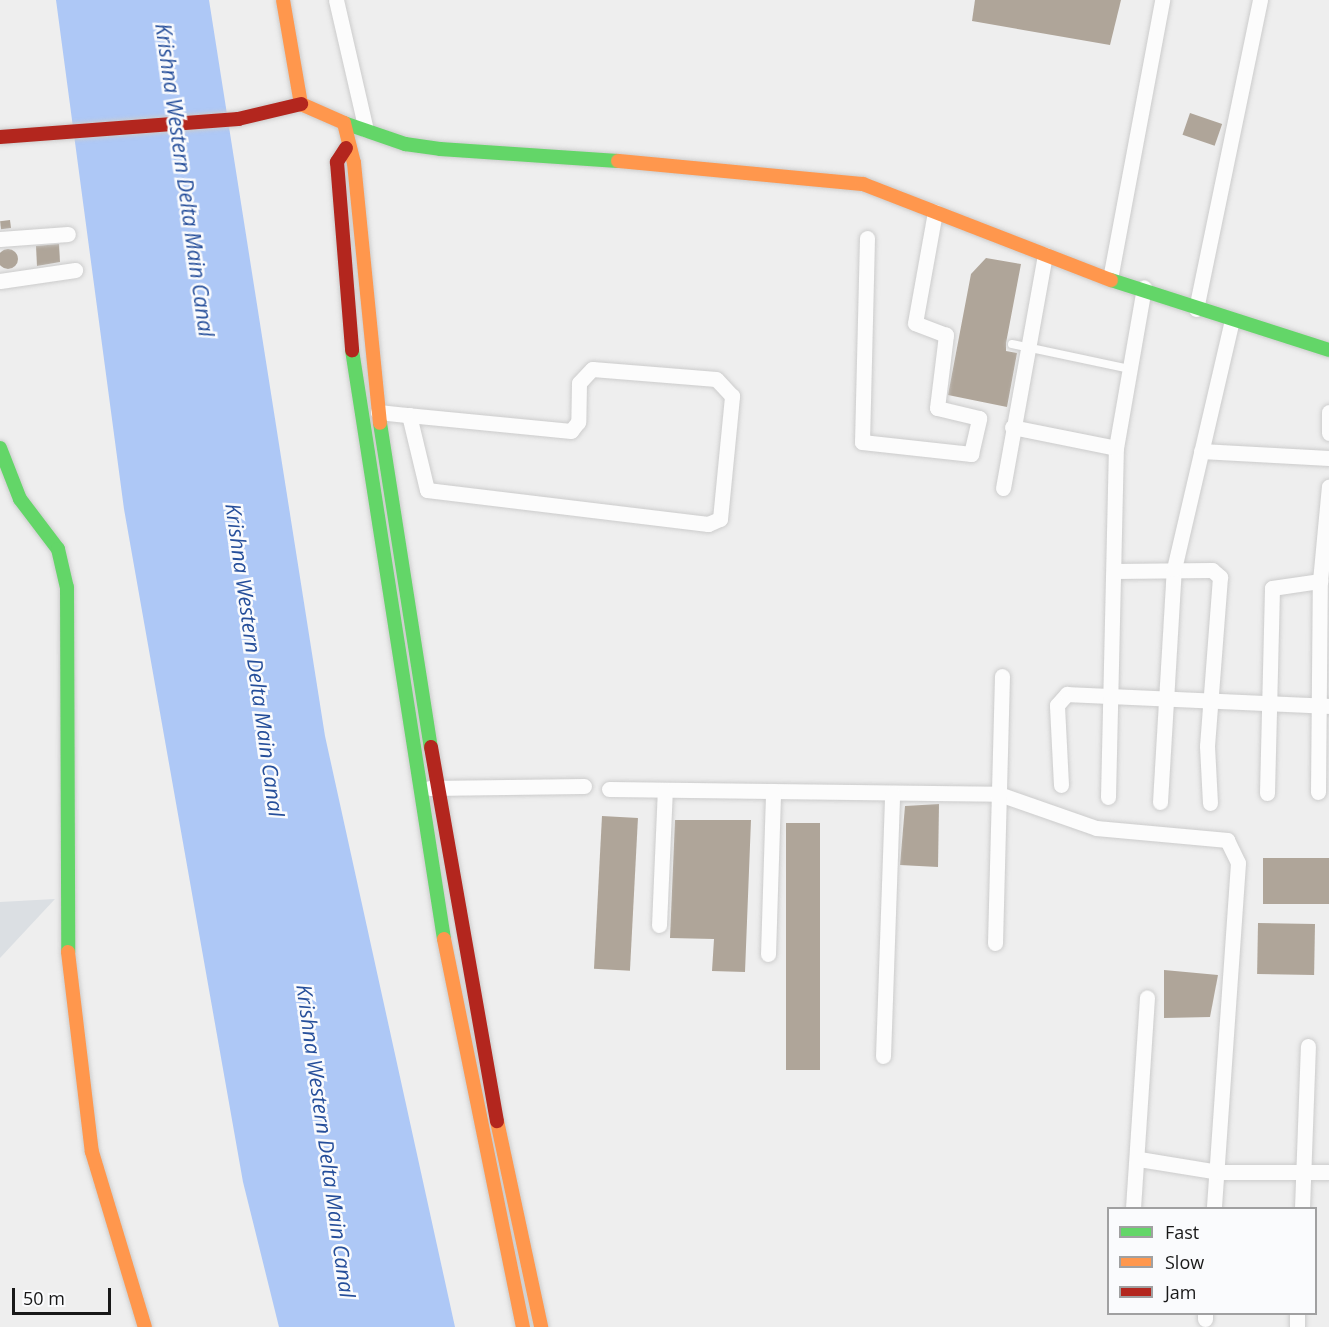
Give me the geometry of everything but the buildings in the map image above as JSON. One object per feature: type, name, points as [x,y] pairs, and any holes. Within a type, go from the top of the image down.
[{"type":"main road","points":[[283,0],[301,104]]},
{"type":"main road","points":[[0,137],[238,119],[301,104],[344,123],[393,140],[440,149],[834,179],[889,192],[1045,255],[1112,274]]},
{"type":"main road","points":[[344,123],[346,148],[354,163],[378,412],[467,972],[541,1327]]},
{"type":"main road","points":[[393,140],[405,136],[761,158]]},
{"type":"main road","points":[[346,148],[337,162],[343,273],[370,484],[451,975],[523,1327]]},
{"type":"main road","points":[[835,165],[906,183],[1144,286],[1198,303],[1329,333]]},
{"type":"main road","points":[[1198,303],[1232,320],[1329,350]]},
{"type":"main road","points":[[0,448],[20,499],[58,549],[67,587],[65,896],[72,1012],[92,1152],[145,1327]]},
{"type":"main road","points":[[370,484],[389,482]]},
{"type":"main road","points":[[451,975],[467,972]]},
{"type":"street","points":[[336,0],[366,130]]},
{"type":"street","points":[[1112,274],[1162,0]]},
{"type":"street","points":[[1198,303],[1260,0]]},
{"type":"street","points":[[867,238],[862,442],[971,454],[979,418],[937,408],[946,335],[915,323],[935,212]]},
{"type":"street","points":[[0,239],[69,234]]},
{"type":"street","points":[[1003,488],[1012,427],[1018,346],[1045,255]]},
{"type":"street","points":[[0,280],[75,270]]},
{"type":"street","points":[[1108,797],[1116,448],[1144,286]]},
{"type":"street","points":[[1160,802],[1164,700],[1174,569],[1232,320]]},
{"type":"street","points":[[378,412],[409,415],[571,431],[578,422],[579,383],[592,369],[716,379],[732,396],[720,519],[708,525],[427,490],[409,415]]},
{"type":"street","points":[[1329,413],[1329,433]]},
{"type":"street","points":[[1012,427],[1116,448]]},
{"type":"street","points":[[1201,451],[1329,458]]},
{"type":"street","points":[[1318,792],[1323,706],[1320,581],[1329,486]]},
{"type":"street","points":[[1114,571],[1212,570],[1220,577],[1210,704],[1210,803]]},
{"type":"street","points":[[1267,793],[1272,588],[1320,581]]},
{"type":"street","points":[[995,943],[1002,676]]},
{"type":"street","points":[[1062,785],[1059,698],[1112,695],[1210,704],[1268,702],[1323,706]]},
{"type":"street","points":[[421,788],[584,786]]},
{"type":"street","points":[[609,789],[999,794],[1096,828],[1218,836],[1233,845],[1238,863],[1214,1207]]},
{"type":"street","points":[[659,925],[665,790]]},
{"type":"street","points":[[768,954],[773,792]]},
{"type":"street","points":[[883,1056],[892,793]]},
{"type":"street","points":[[1133,1207],[1139,1159],[1147,997]]},
{"type":"street","points":[[1302,1207],[1308,1046]]},
{"type":"street","points":[[1139,1159],[1218,1172],[1329,1173]]},
{"type":"lane","points":[[1018,346],[1130,369]]},
{"type":"shaded area","points":[[55,899],[0,958],[0,902]]},
{"type":"water","name":"Krishna Western Delta Main Canal","points":[[56,0],[209,0],[325,736],[455,1327],[279,1327],[243,1182],[124,509]]},
{"type":"traffic: fast","points":[[344,123],[405,144],[440,149],[618,161]]},
{"type":"traffic: fast","points":[[1111,280],[1329,350]]},
{"type":"traffic: fast","points":[[352,350],[444,939]]},
{"type":"traffic: fast","points":[[380,423],[431,747]]},
{"type":"traffic: fast","points":[[0,448],[20,499],[58,549],[67,587],[68,952]]},
{"type":"traffic: slow","points":[[283,0],[301,104],[344,123],[354,163],[380,423]]},
{"type":"traffic: slow","points":[[618,161],[863,184],[1111,280]]},
{"type":"traffic: slow","points":[[444,939],[523,1327]]},
{"type":"traffic: slow","points":[[68,952],[92,1152],[145,1327]]},
{"type":"traffic: slow","points":[[497,1121],[541,1327]]},
{"type":"traffic: jam","points":[[0,137],[238,119],[301,104]]},
{"type":"traffic: jam","points":[[346,148],[337,162],[352,350]]},
{"type":"traffic: jam","points":[[431,747],[497,1121]]}]
